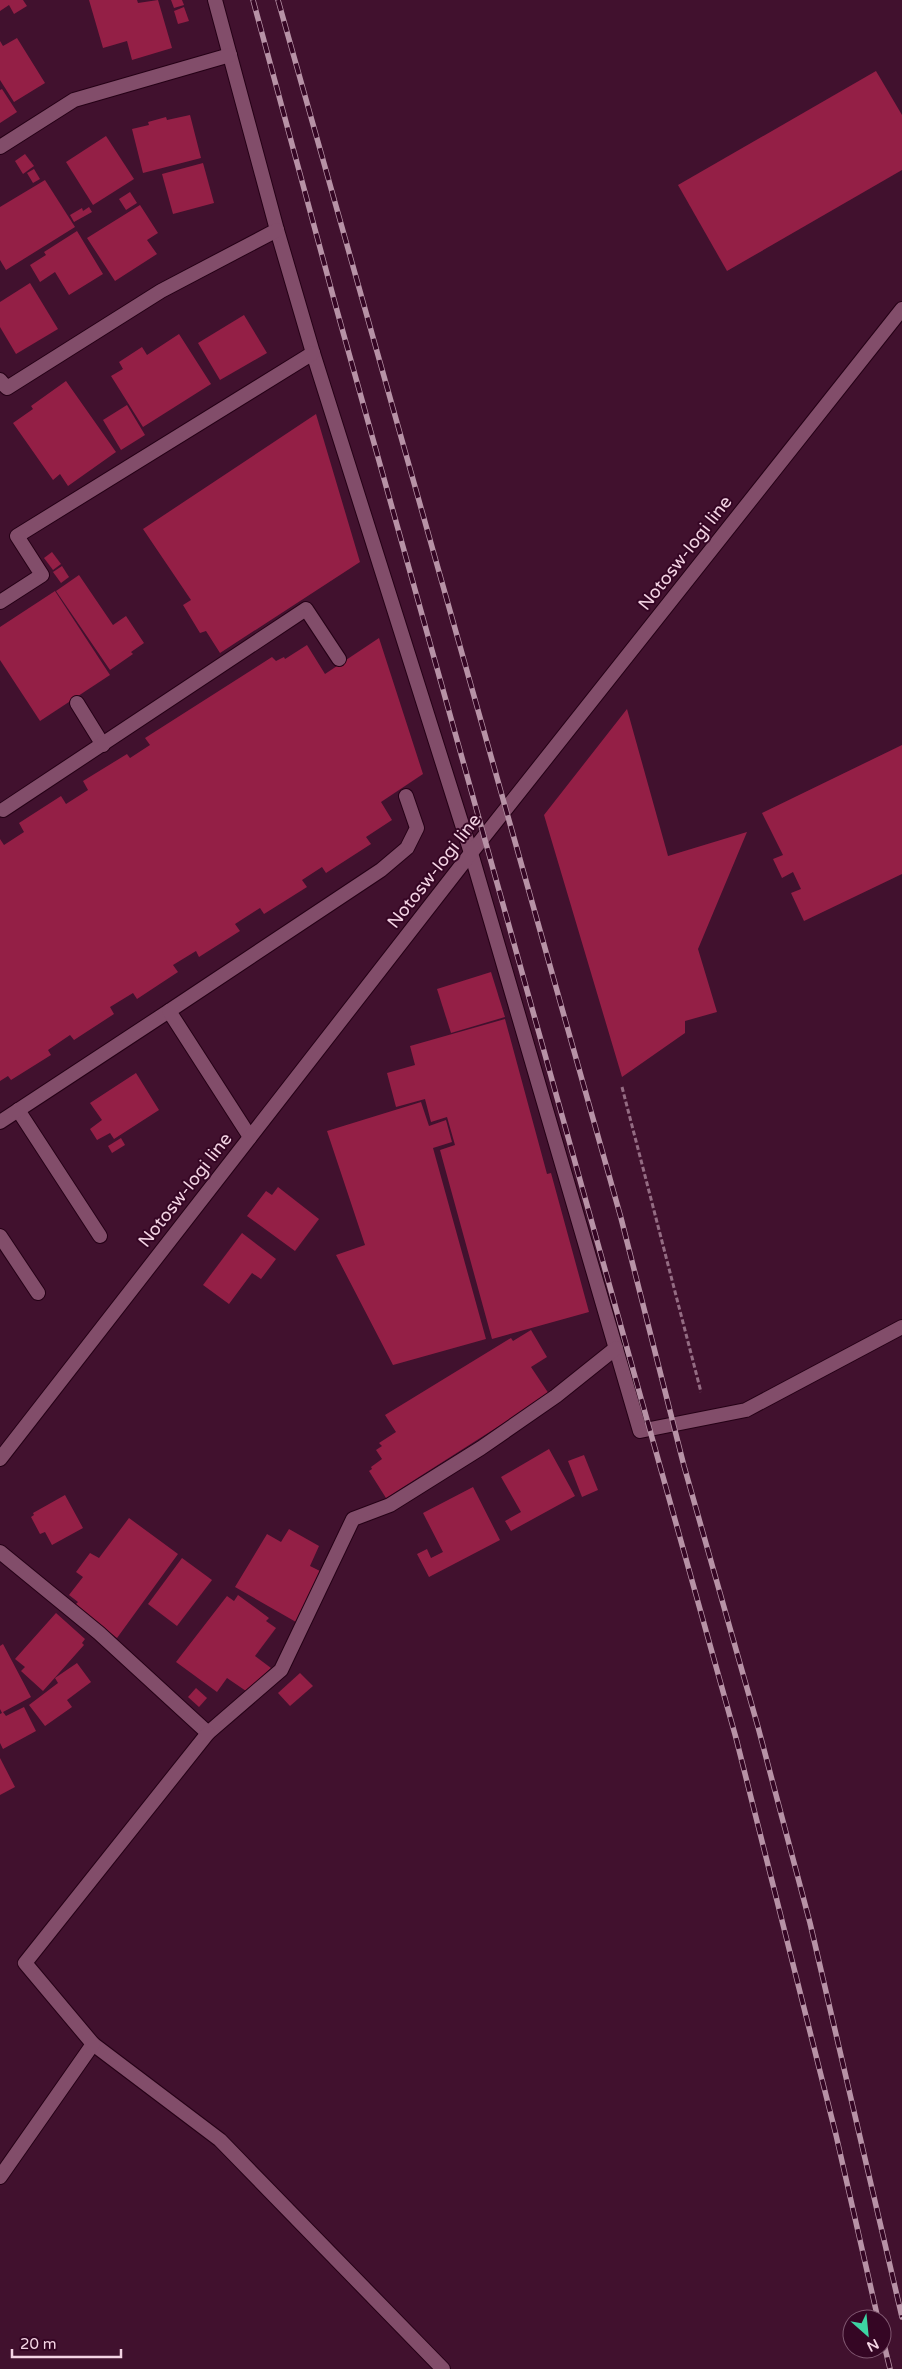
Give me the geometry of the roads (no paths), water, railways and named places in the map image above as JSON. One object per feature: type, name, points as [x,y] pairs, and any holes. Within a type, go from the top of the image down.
[{"type":"street","points":[[215,0],[277,230],[313,353],[471,853],[640,1431],[746,1410],[902,1327]]},
{"type":"street","points":[[0,147],[74,100],[230,55]]},
{"type":"street","points":[[0,380],[7,388],[161,291],[277,230]]},
{"type":"street","name":"Notosw-Iogi line","points":[[0,1459],[471,853],[902,309]]},
{"type":"street","points":[[0,602],[42,575],[17,536],[313,353]]},
{"type":"street","points":[[1,810],[103,745],[306,610],[339,658]]},
{"type":"street","points":[[77,703],[103,745]]},
{"type":"street","points":[[0,1122],[382,870],[407,848],[417,828],[406,796]]},
{"type":"street","points":[[169,1011],[250,1137]]},
{"type":"street","points":[[18,1110],[100,1236]]},
{"type":"street","points":[[0,1236],[38,1293]]},
{"type":"street","points":[[443,2369],[220,2140],[93,2044],[25,1963],[208,1733],[281,1670],[353,1519],[390,1505],[481,1448],[556,1396],[616,1348]]},
{"type":"street","points":[[0,1552],[100,1633],[208,1733]]},
{"type":"street","points":[[0,2177],[93,2044]]},
{"type":"railway","points":[[253,0],[336,307],[736,1738],[836,2135],[876,2309]]},
{"type":"railway","points":[[278,0],[621,1218],[684,1466],[758,1727],[810,1923],[902,2317]]},
{"type":"railway","points":[[888,2359],[890,2369]]}]
